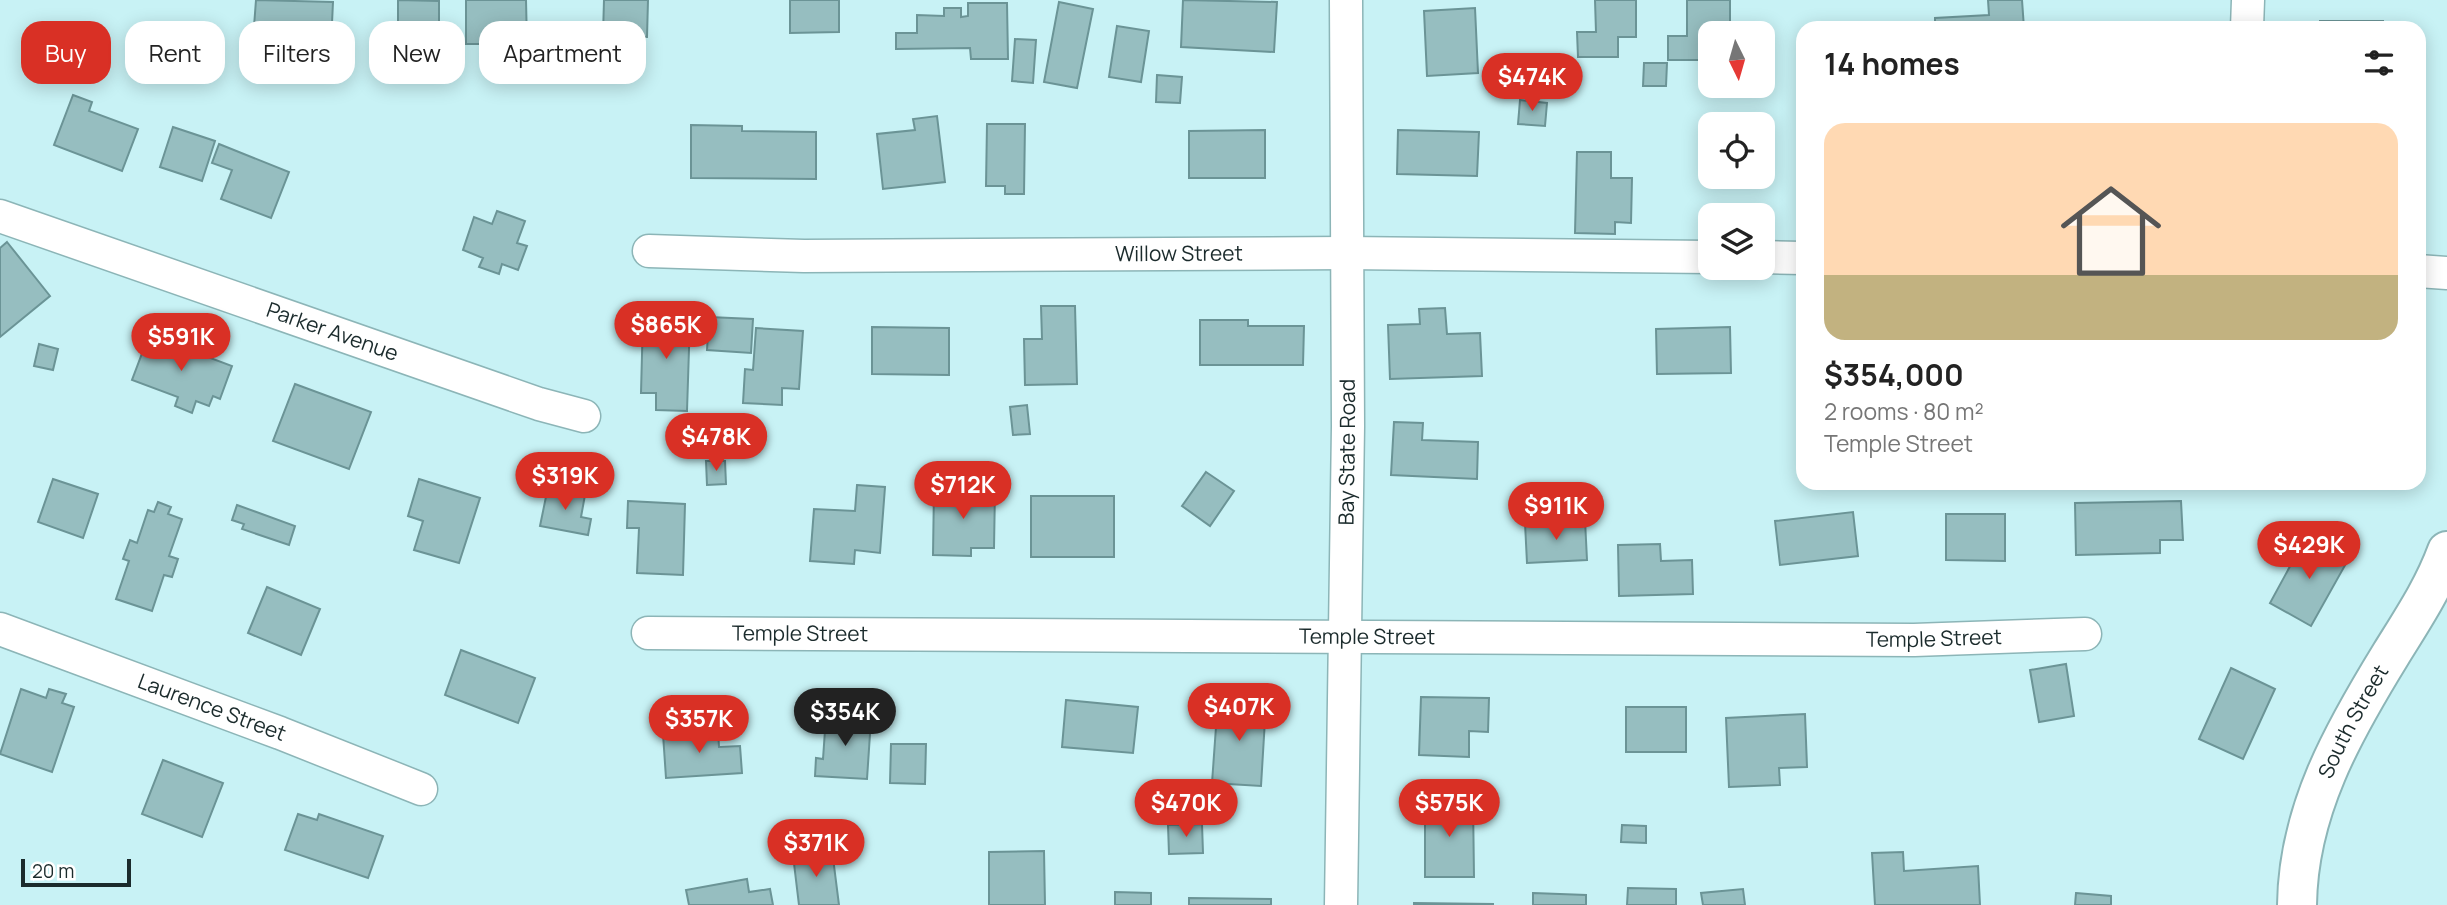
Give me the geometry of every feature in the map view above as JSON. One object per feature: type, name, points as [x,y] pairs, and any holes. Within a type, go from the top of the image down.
[{"type":"street","name":"Bay State Road","points":[[1341,905],[1348,426],[1346,0]]},
{"type":"street","points":[[2247,21],[2248,0]]},
{"type":"street","name":"Parker Avenue","points":[[0,216],[539,404],[584,416]]},
{"type":"street","name":"Willow Street","points":[[649,251],[804,256],[1347,253],[1698,257]]},
{"type":"street","points":[[1775,257],[1796,258]]},
{"type":"street","points":[[2426,272],[2447,273]]},
{"type":"street","name":"South Street","points":[[2297,905],[2305,839],[2318,793],[2340,740],[2437,579],[2447,551]]},
{"type":"street","name":"Laurence Street","points":[[0,629],[280,733],[421,789]]},
{"type":"street","name":"Temple Street","points":[[648,633],[1914,640],[2085,634]]},
{"type":"building","points":[[256,0],[333,2],[332,21],[254,21]]},
{"type":"building","points":[[398,0],[439,1],[439,21],[398,21]]},
{"type":"building","points":[[466,0],[526,0],[526,21],[479,21],[479,44],[466,44]]},
{"type":"building","points":[[604,0],[648,0],[647,37],[646,21],[603,21]]},
{"type":"building","points":[[790,0],[839,0],[839,32],[790,33]]},
{"type":"building","points":[[1183,0],[1277,2],[1274,52],[1181,47]]},
{"type":"building","points":[[1595,0],[1636,0],[1636,37],[1618,37],[1618,57],[1578,57],[1577,32],[1596,32]]},
{"type":"building","points":[[1687,0],[1730,0],[1730,21],[1698,21],[1698,60],[1668,60],[1668,36],[1687,36]]},
{"type":"building","points":[[1988,0],[2022,0],[2024,21],[1935,21],[1935,18],[1989,15]]},
{"type":"building","points":[[1059,2],[1093,9],[1077,88],[1044,82]]},
{"type":"building","points":[[968,3],[1007,3],[1008,59],[971,59],[970,48],[896,49],[896,33],[917,33],[917,15],[944,16],[944,8],[961,8],[961,17],[968,16]]},
{"type":"building","points":[[1475,8],[1478,73],[1427,76],[1424,11]]},
{"type":"building","points":[[1117,26],[1149,31],[1141,82],[1109,77]]},
{"type":"building","points":[[1015,39],[1036,40],[1033,83],[1012,81]]},
{"type":"building","points":[[1644,63],[1667,63],[1666,86],[1643,86]]},
{"type":"building","points":[[1157,75],[1182,77],[1180,103],[1156,102]]},
{"type":"building","points":[[73,95],[92,102],[89,111],[138,129],[122,171],[54,145]]},
{"type":"building","points":[[1520,100],[1547,103],[1545,126],[1518,124]]},
{"type":"building","points":[[937,116],[945,182],[883,189],[877,134],[915,130],[913,119]]},
{"type":"building","points":[[987,124],[1025,124],[1024,194],[1005,194],[1005,186],[986,186]]},
{"type":"building","points":[[691,125],[742,126],[742,131],[816,132],[816,179],[691,178]]},
{"type":"building","points":[[173,127],[215,141],[202,181],[160,167]]},
{"type":"building","points":[[1265,130],[1265,178],[1189,178],[1189,131]]},
{"type":"building","points":[[1398,130],[1479,132],[1477,176],[1397,174]]},
{"type":"building","points":[[219,144],[289,172],[271,218],[221,199],[232,170],[212,163]]},
{"type":"building","points":[[1577,152],[1611,152],[1611,178],[1632,178],[1631,223],[1615,222],[1615,234],[1575,233]]},
{"type":"building","points":[[497,211],[525,221],[517,243],[527,246],[518,270],[502,264],[499,274],[479,267],[483,258],[463,250],[474,217],[492,224]]},
{"type":"building","points":[[7,242],[50,296],[0,337],[0,248]]},
{"type":"building","points":[[1041,306],[1075,306],[1077,384],[1025,385],[1024,339],[1042,339]]},
{"type":"building","points":[[1445,308],[1447,334],[1480,333],[1482,376],[1390,379],[1388,325],[1420,324],[1419,309]]},
{"type":"building","points":[[643,317],[690,318],[687,411],[656,410],[656,393],[641,393]]},
{"type":"building","points":[[709,317],[753,319],[751,353],[707,350]]},
{"type":"building","points":[[1200,320],[1248,320],[1248,326],[1304,326],[1303,365],[1200,365]]},
{"type":"building","points":[[872,327],[949,328],[949,375],[872,374]]},
{"type":"building","points":[[1730,327],[1731,373],[1657,374],[1656,329]]},
{"type":"building","points":[[756,328],[803,331],[799,389],[782,388],[782,405],[743,403],[745,369],[753,370]]},
{"type":"building","points":[[149,335],[232,366],[220,399],[213,396],[209,406],[196,401],[192,413],[175,406],[178,397],[132,380]]},
{"type":"building","points":[[39,344],[58,349],[53,370],[34,366]]},
{"type":"building","points":[[295,384],[371,412],[349,469],[273,441]]},
{"type":"building","points":[[1027,405],[1030,434],[1013,435],[1010,407]]},
{"type":"building","points":[[1394,422],[1423,423],[1422,440],[1478,442],[1477,479],[1391,475]]},
{"type":"building","points":[[706,461],[725,461],[726,484],[707,485]]},
{"type":"building","points":[[1206,472],[1234,491],[1210,526],[1182,506]]},
{"type":"building","points":[[53,479],[98,494],[83,538],[38,522]]},
{"type":"building","points":[[419,479],[480,498],[459,563],[414,550],[423,521],[408,516]]},
{"type":"building","points":[[857,485],[885,487],[880,553],[855,550],[854,564],[810,561],[814,509],[855,511]]},
{"type":"building","points":[[548,487],[585,495],[581,517],[591,519],[588,535],[540,526]]},
{"type":"building","points":[[934,488],[995,489],[994,548],[971,548],[971,556],[933,555]]},
{"type":"building","points":[[1031,496],[1114,496],[1114,557],[1031,557]]},
{"type":"building","points":[[628,501],[685,504],[683,575],[637,573],[639,528],[627,528]]},
{"type":"building","points":[[2181,501],[2183,540],[2160,540],[2160,553],[2076,555],[2075,503]]},
{"type":"building","points":[[158,502],[171,507],[168,514],[182,519],[169,556],[178,559],[172,577],[164,575],[152,611],[116,599],[129,561],[123,559],[130,540],[137,543],[148,510],[154,512]]},
{"type":"building","points":[[237,505],[295,526],[289,545],[242,529],[244,524],[232,520]]},
{"type":"building","points":[[1853,512],[1858,556],[1780,565],[1775,521]]},
{"type":"building","points":[[1946,514],[2005,514],[2005,561],[1946,560]]},
{"type":"building","points":[[1585,520],[1587,560],[1527,563],[1525,523]]},
{"type":"building","points":[[2306,537],[2348,560],[2311,626],[2270,603]]},
{"type":"building","points":[[1660,544],[1661,561],[1692,560],[1693,594],[1619,596],[1618,545]]},
{"type":"building","points":[[267,587],[320,609],[301,655],[248,633]]},
{"type":"building","points":[[461,650],[535,678],[518,723],[445,695]]},
{"type":"building","points":[[2066,664],[2074,716],[2039,722],[2030,670]]},
{"type":"building","points":[[2231,668],[2275,689],[2243,759],[2199,739]]},
{"type":"building","points":[[21,689],[46,698],[49,689],[66,694],[62,703],[74,707],[52,772],[0,754]]},
{"type":"building","points":[[1421,697],[1489,698],[1488,732],[1469,731],[1469,757],[1419,755]]},
{"type":"building","points":[[1218,699],[1266,703],[1261,786],[1212,783]]},
{"type":"building","points":[[1066,700],[1138,707],[1133,753],[1062,747]]},
{"type":"building","points":[[1626,707],[1686,707],[1686,752],[1626,752]]},
{"type":"building","points":[[1805,714],[1807,767],[1779,768],[1780,785],[1729,787],[1726,718]]},
{"type":"building","points":[[826,716],[871,719],[867,779],[815,776],[816,758],[823,759]]},
{"type":"building","points":[[718,730],[719,747],[740,746],[742,773],[666,778],[663,734]]},
{"type":"building","points":[[891,744],[926,744],[925,784],[890,783]]},
{"type":"building","points":[[163,760],[223,783],[202,837],[142,814]]},
{"type":"building","points":[[1425,801],[1473,801],[1474,877],[1425,877]]},
{"type":"building","points":[[298,814],[317,820],[319,814],[383,836],[368,878],[285,850]]},
{"type":"building","points":[[1202,824],[1203,853],[1169,854],[1168,825]]},
{"type":"building","points":[[1622,825],[1646,826],[1646,843],[1621,842]]},
{"type":"building","points":[[832,850],[839,905],[799,905],[793,855]]},
{"type":"building","points":[[1044,851],[1045,905],[989,905],[989,852]]},
{"type":"building","points":[[1903,852],[1904,871],[1978,866],[1980,905],[1875,905],[1872,853]]},
{"type":"building","points":[[747,879],[749,892],[770,889],[773,905],[689,905],[686,890]]},
{"type":"building","points":[[1628,888],[1676,889],[1676,905],[1627,905]]},
{"type":"building","points":[[1743,889],[1745,905],[1703,905],[1701,893]]},
{"type":"building","points":[[1115,892],[1151,893],[1151,905],[1115,905]]},
{"type":"building","points":[[1533,893],[1586,895],[1586,905],[1533,905]]},
{"type":"building","points":[[2076,893],[2111,896],[2111,905],[2075,905]]},
{"type":"building","points":[[1189,898],[1271,899],[1271,905],[1189,905]]},
{"type":"building","points":[[1493,904],[1493,905],[1414,905]]}]
